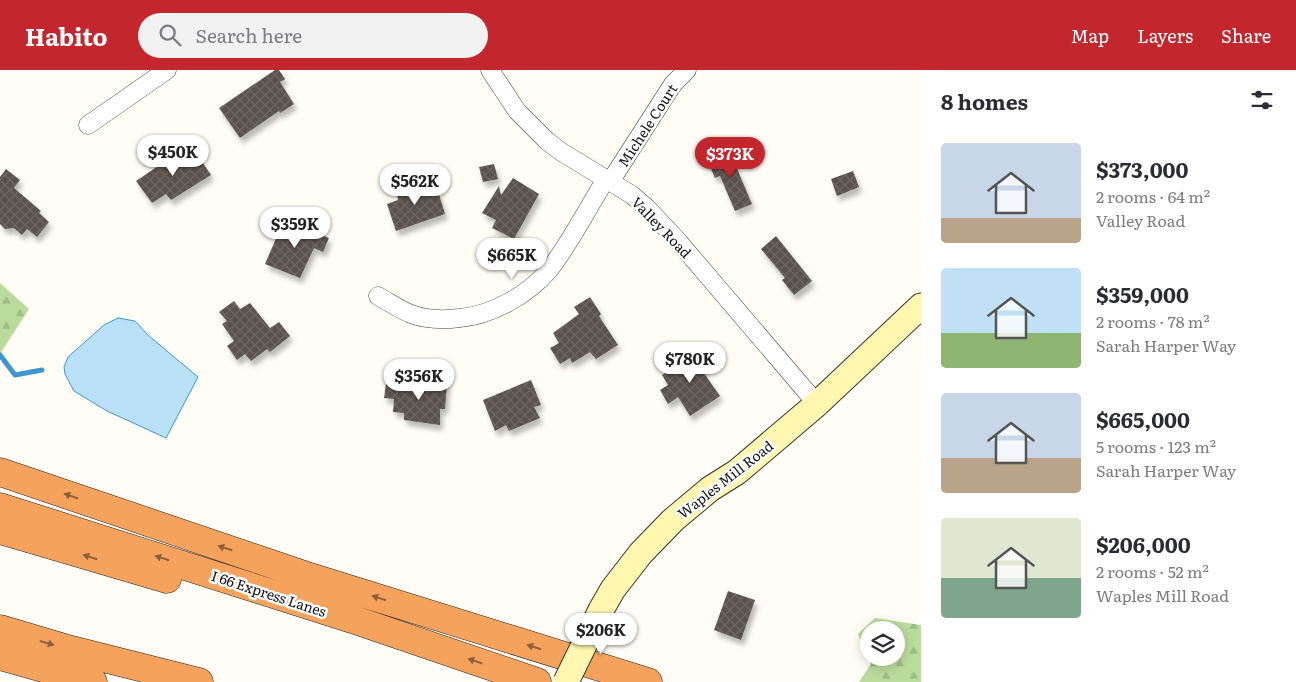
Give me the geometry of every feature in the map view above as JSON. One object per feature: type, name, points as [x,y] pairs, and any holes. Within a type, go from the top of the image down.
[{"type":"highway","points":[[0,472],[304,574],[648,682]]},
{"type":"highway","name":"I 66 Express Lanes","points":[[0,507],[358,621],[537,682]]},
{"type":"highway","points":[[0,530],[254,605],[358,621]]},
{"type":"highway","points":[[0,629],[64,648],[199,682]]},
{"type":"highway","points":[[0,656],[93,682]]},
{"type":"main road","name":"Waples Mill Road","points":[[566,682],[601,610],[613,589],[640,552],[674,520],[710,490],[737,472],[817,404],[921,306]]},
{"type":"street","points":[[88,125],[167,70]]},
{"type":"street","name":"Valley Road","points":[[490,70],[517,111],[560,152],[632,195],[646,208],[671,234],[817,404]]},
{"type":"street","name":"Michele Court","points":[[378,296],[411,314],[428,318],[446,319],[470,317],[497,308],[534,284],[548,270],[673,84],[687,70]]},
{"type":"green space","points":[[0,283],[29,309],[0,354]]},
{"type":"green space","points":[[875,618],[895,621],[872,621]]},
{"type":"green space","points":[[905,623],[921,625],[921,682],[859,682],[870,666],[905,666]]},
{"type":"water","points":[[118,318],[135,321],[148,335],[198,377],[166,438],[107,411],[74,391],[65,374],[64,367],[68,357],[104,325]]},
{"type":"building","points":[[275,70],[279,70],[285,79],[280,82],[294,104],[280,113],[279,111],[240,138],[219,108]]},
{"type":"building","points":[[186,147],[199,166],[203,163],[211,175],[171,200],[166,194],[152,203],[136,181]]},
{"type":"building","points":[[729,150],[752,204],[735,211],[720,176],[715,178],[707,160]]},
{"type":"building","points":[[494,164],[498,179],[483,182],[479,167]]},
{"type":"building","points":[[6,169],[20,180],[14,188],[41,211],[39,213],[49,222],[37,237],[27,229],[22,235],[14,228],[5,229],[0,224],[0,177]]},
{"type":"building","points":[[853,171],[859,187],[837,196],[831,179]]},
{"type":"building","points":[[513,178],[539,194],[514,239],[492,228],[496,220],[482,213],[499,186],[501,195]]},
{"type":"building","points":[[426,180],[431,193],[438,191],[445,214],[396,231],[387,204],[398,200],[396,189]]},
{"type":"building","points":[[284,220],[329,238],[323,252],[314,248],[300,278],[265,264]]},
{"type":"building","points":[[776,236],[812,281],[794,295],[782,280],[785,278],[761,249]]},
{"type":"building","points":[[590,297],[601,314],[599,316],[618,345],[596,359],[590,352],[572,363],[570,358],[560,364],[550,348],[559,343],[553,333],[579,314],[574,307]]},
{"type":"building","points":[[234,301],[240,309],[250,303],[270,328],[279,322],[290,336],[270,352],[267,349],[251,361],[245,354],[237,360],[227,346],[234,341],[222,324],[227,321],[219,312]]},
{"type":"building","points":[[701,350],[710,363],[701,369],[720,396],[690,416],[678,397],[668,404],[660,390],[668,385],[662,375]]},
{"type":"building","points":[[531,380],[541,405],[534,407],[540,418],[509,431],[506,425],[495,431],[483,400]]},
{"type":"building","points":[[430,381],[447,382],[445,409],[440,409],[440,425],[404,420],[404,413],[393,412],[394,399],[384,398],[386,384],[430,387]]},
{"type":"building","points":[[728,591],[755,600],[741,640],[714,630]]},
{"type":"waterway","points":[[0,355],[15,375],[42,370]]}]
